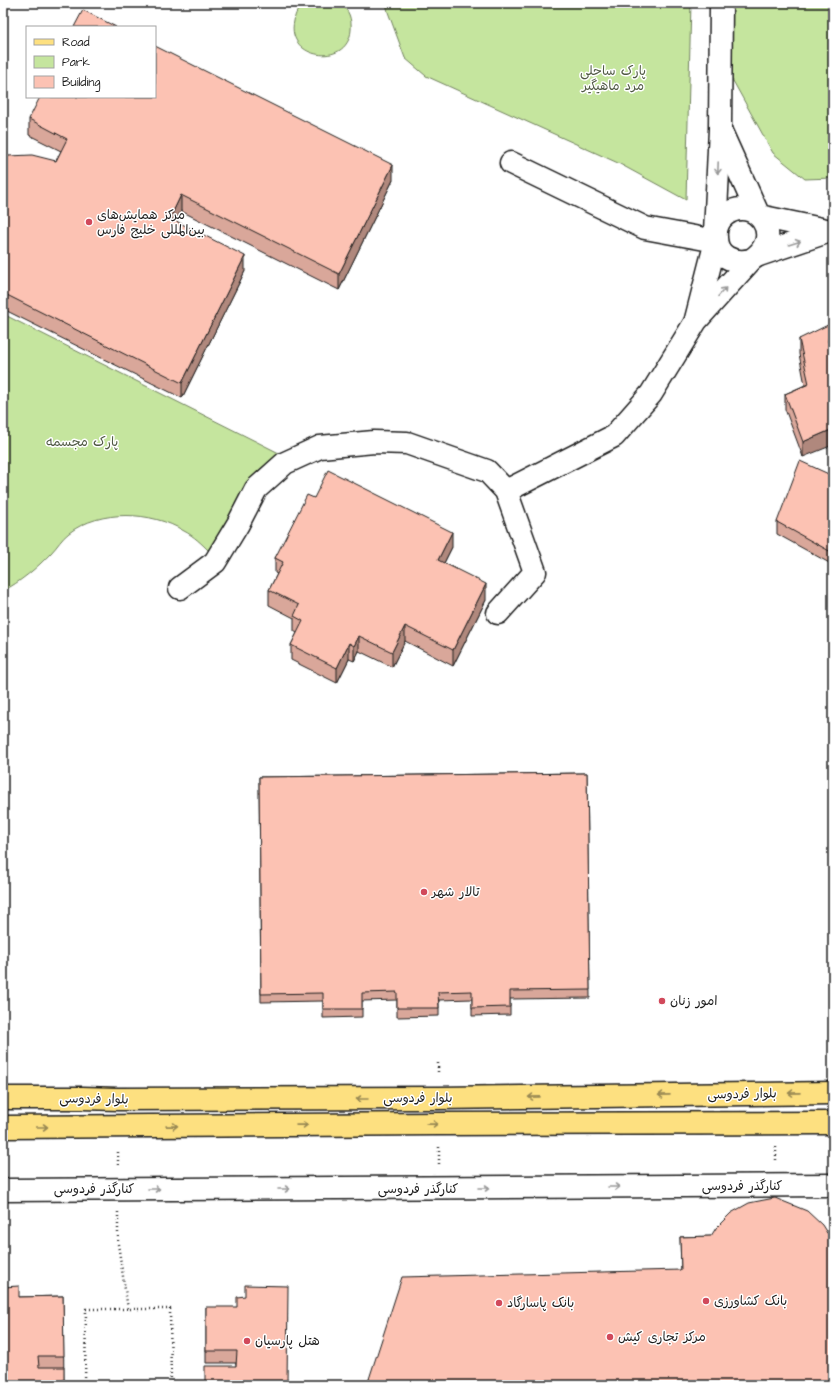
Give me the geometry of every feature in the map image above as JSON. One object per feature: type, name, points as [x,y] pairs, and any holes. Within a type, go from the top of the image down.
[{"type":"main road","name":"بلوار فردوسی","points":[[3,1098],[439,1098],[833,1093]]},
{"type":"main road","name":"بلوار فردوسی","points":[[3,1127],[833,1123]]},
{"type":"street","points":[[721,3],[720,129],[716,237],[719,250],[733,261],[742,262],[832,231]]},
{"type":"street","points":[[506,491],[614,436],[651,394],[696,321],[764,248],[767,239],[767,230],[759,216],[720,129]]},
{"type":"street","points":[[511,162],[645,228],[716,237]]},
{"type":"street","points":[[696,321],[718,224],[728,212],[744,209],[759,216],[832,231]]},
{"type":"street","points":[[180,588],[215,562],[238,524],[256,489],[285,463],[320,447],[374,442],[407,443],[488,471],[506,491],[535,572],[498,613]]},
{"type":"street","name":"کنارگذر فردوسی","points":[[3,1190],[833,1185]]},
{"type":"path","points":[[118,1244],[128,1309]]},
{"type":"path","points":[[85,1385],[86,1309],[170,1310],[171,1385]]},
{"type":"green space","points":[[304,3],[340,3],[346,9],[351,22],[351,30],[347,42],[340,50],[329,54],[318,54],[307,51],[299,44],[294,34],[294,21],[297,11]]},
{"type":"green space","name":"پارک ساحلی مرد ماهیگیر","points":[[386,3],[691,3],[686,200],[618,163],[426,76],[405,58]]},
{"type":"green space","points":[[731,3],[833,3],[833,178],[805,179],[773,153],[727,70]]},
{"type":"green space","name":"پارک مجسمه","points":[[3,314],[279,453],[257,472],[244,489],[227,524],[210,552],[191,535],[171,524],[142,517],[111,517],[82,525],[69,533],[34,569],[22,579],[3,591]]},
{"type":"building","points":[[83,10],[114,26],[75,26]]},
{"type":"building","name":"مرکز همایش‌های بین‌المللی خلیج فارس","points":[[156,46],[393,165],[339,274],[181,195],[170,218],[245,256],[182,383],[3,293],[3,159],[8,156],[32,155],[56,161],[67,139],[29,119],[40,98],[156,98]]},
{"type":"building","points":[[830,324],[828,342],[833,343],[833,429],[803,442],[785,394],[809,384],[799,339]]},
{"type":"building","points":[[800,461],[833,476],[833,553],[777,522]]},
{"type":"building","points":[[328,470],[452,532],[438,560],[486,584],[453,650],[405,626],[392,652],[359,636],[354,646],[349,643],[337,668],[291,645],[303,621],[294,616],[299,605],[269,590],[283,562],[275,558],[307,495],[314,498]]},
{"type":"building","name":"تالار شهر","points":[[587,773],[590,990],[510,991],[510,1007],[472,1008],[472,991],[438,992],[439,1008],[397,1008],[397,992],[362,993],[362,1009],[323,1009],[323,993],[261,994],[259,777]]},
{"type":"building","name":"مرکز تجاری کیش","points":[[775,1198],[807,1211],[822,1225],[827,1233],[833,1233],[833,1385],[375,1385],[369,1379],[402,1277],[681,1270],[680,1237],[711,1236],[716,1228],[731,1213],[749,1203]]},
{"type":"building","name":"هتل پارسیان","points":[[245,1285],[288,1286],[287,1385],[205,1385],[205,1366],[236,1366],[237,1351],[206,1351],[206,1307],[237,1307],[237,1297],[245,1296]]},
{"type":"building","points":[[19,1286],[19,1297],[63,1296],[64,1356],[38,1356],[39,1367],[64,1367],[64,1385],[3,1385],[3,1287]]},
{"type":"place","name":"مرکز همایش‌های بین‌المللی خلیج فارس","points":[[89,222]]},
{"type":"place","name":"تالار شهر","points":[[424,892]]},
{"type":"place","name":"امور زنان","points":[[662,1001]]},
{"type":"place","name":"بانک کشاورزی","points":[[706,1301]]},
{"type":"place","name":"بانک پاسارگاد","points":[[499,1303]]},
{"type":"place","name":"مرکز تجاری کیش","points":[[610,1337]]},
{"type":"place","name":"هتل پارسیان","points":[[247,1341]]}]
